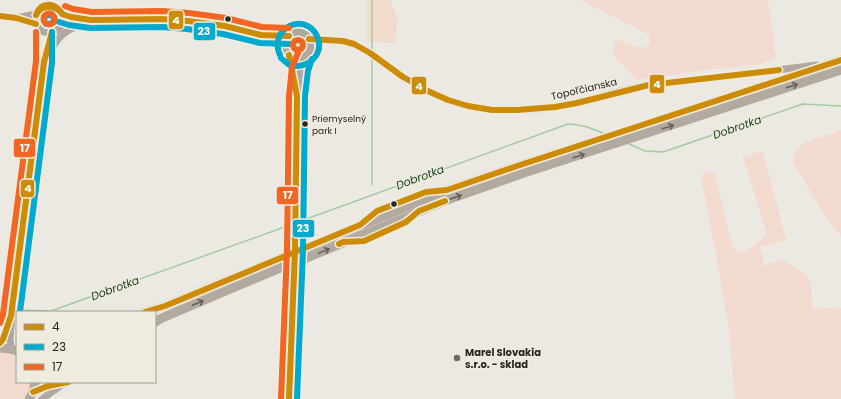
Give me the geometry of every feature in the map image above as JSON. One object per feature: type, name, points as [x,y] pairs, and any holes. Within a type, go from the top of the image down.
[{"type":"main road","points":[[148,311],[166,306],[447,190],[841,60]]},
{"type":"main road","points":[[156,321],[280,268],[450,199],[524,173],[841,70]]},
{"type":"main road","points":[[0,348],[14,350]]},
{"type":"main road","points":[[31,395],[35,383]]},
{"type":"main road","points":[[31,395],[48,386],[62,383]]},
{"type":"street","points":[[44,6],[54,6],[59,9],[62,14],[62,24],[59,29],[52,32],[44,32],[39,29],[36,24],[36,14],[39,9],[44,6]]},
{"type":"street","points":[[16,18],[36,14]]},
{"type":"street","points":[[62,14],[91,20]]},
{"type":"street","points":[[0,16],[16,18],[36,24]]},
{"type":"street","points":[[62,24],[91,20],[162,19],[225,26],[261,35],[289,36]]},
{"type":"street","points":[[44,62],[60,36],[65,32],[91,20]]},
{"type":"street","points":[[44,32],[44,62]]},
{"type":"street","points":[[14,350],[10,339],[11,316],[44,62],[52,32]]},
{"type":"street","points":[[289,399],[295,233],[297,96],[300,69],[305,56],[310,49],[311,43],[306,34],[300,32],[289,36],[285,47],[289,55],[297,96]]},
{"type":"street","points":[[261,35],[285,47]]},
{"type":"street","name":"Topoľčianska","points":[[310,39],[318,41],[342,40],[355,44],[404,77],[435,94],[468,106],[506,110],[538,109],[561,106],[652,84],[830,64]]},
{"type":"street","points":[[289,55],[294,58],[305,56]]},
{"type":"street","points":[[11,316],[16,324]]},
{"type":"street","points":[[0,343],[3,339],[11,316]]},
{"type":"street","points":[[42,399],[65,383]]},
{"type":"shaded area","points":[[367,0],[390,0],[398,17],[395,43],[367,41]]},
{"type":"shaded area","points":[[580,0],[768,0],[776,57],[760,64],[637,80],[612,54],[615,39],[641,48],[649,46],[650,36]]},
{"type":"shaded area","points":[[46,11],[52,11],[57,16],[55,25],[52,27],[46,27],[41,22],[41,16]]},
{"type":"shaded area","points":[[294,36],[302,36],[307,41],[305,52],[302,54],[294,54],[289,49],[289,41]]},
{"type":"shaded area","points":[[841,130],[841,236],[826,218],[793,162],[796,151],[804,143]]},
{"type":"shaded area","points":[[763,151],[786,240],[760,247],[764,265],[783,260],[806,274],[810,281],[813,309],[841,308],[841,399],[735,399],[730,336],[701,176],[707,172],[715,173],[732,245],[737,251],[745,251],[751,248],[767,234],[743,157]]},
{"type":"shaded area","points":[[0,352],[8,352],[16,356],[16,383],[31,383],[29,390],[23,399],[0,399]]},
{"type":"waterway","points":[[372,0],[372,50]]},
{"type":"waterway","points":[[372,58],[372,185]]},
{"type":"waterway","name":"Dobrotka","points":[[627,143],[645,151],[663,152],[803,104],[841,106]]},
{"type":"waterway","name":"Dobrotka","points":[[298,222],[568,124],[583,126],[605,134]]},
{"type":"waterway","name":"Dobrotka","points":[[16,310],[51,311],[293,224]]},
{"type":"waterway","name":"Dobrotka","points":[[0,308],[10,309]]},
{"type":"transit line","name":"4","points":[[36,15],[40,8],[47,5],[54,6],[61,12]]},
{"type":"transit line","name":"17","points":[[65,6],[92,12],[162,11],[189,13],[226,18],[262,27],[289,28]]},
{"type":"transit line","name":"4","points":[[36,15],[41,9],[47,7],[54,8],[61,12]]},
{"type":"transit line","name":"17","points":[[49,13],[53,15],[55,19],[53,23],[49,25],[45,23],[43,19],[45,15],[49,13]]},
{"type":"transit line","name":"4","points":[[62,14],[91,20],[162,19],[188,21],[225,26],[261,35],[289,36]]},
{"type":"transit line","name":"23","points":[[48,15],[54,17],[54,22],[46,24],[44,17],[48,15]]},
{"type":"transit line","name":"4","points":[[0,16],[16,18],[36,24]]},
{"type":"transit line","name":"23","points":[[59,22],[90,28],[162,27],[187,29],[223,34],[260,43],[289,44]]},
{"type":"transit line","name":"23","points":[[280,55],[278,45],[279,37],[283,31],[290,26],[297,24],[304,25],[311,29],[317,36],[319,43],[318,52],[315,58],[308,63],[296,66],[288,64],[281,58]]},
{"type":"transit line","name":"17","points":[[0,323],[3,314],[36,61],[36,32]]},
{"type":"transit line","name":"4","points":[[0,343],[3,339],[11,316],[44,62],[52,32]]},
{"type":"transit line","name":"23","points":[[20,311],[52,63],[52,32]]},
{"type":"transit line","name":"4","points":[[309,39],[343,41],[354,44],[370,53],[403,77],[430,92],[448,100],[468,106],[492,110],[555,107],[649,85],[779,70]]},
{"type":"transit line","name":"17","points":[[298,40],[303,45],[298,50],[293,45],[298,40]]},
{"type":"transit line","name":"17","points":[[281,399],[287,250],[289,96],[292,67],[298,53]]},
{"type":"transit line","name":"4","points":[[289,55],[297,96],[295,250],[289,399]]},
{"type":"transit line","name":"23","points":[[297,399],[303,250],[305,96],[308,71],[312,59]]},
{"type":"transit line","name":"4","points":[[148,311],[165,306],[360,225],[377,211],[426,192],[447,190],[841,60]]},
{"type":"transit line","name":"4","points":[[339,244],[343,242],[364,241],[406,222],[419,211],[445,201]]},
{"type":"transit line","name":"4","points":[[33,392],[48,386],[63,383]]},
{"type":"place","name":"Priemyselný park I","points":[[305,124]]},
{"type":"place","name":"Marel Slovakia s.r.o. - sklad","points":[[457,358]]}]
